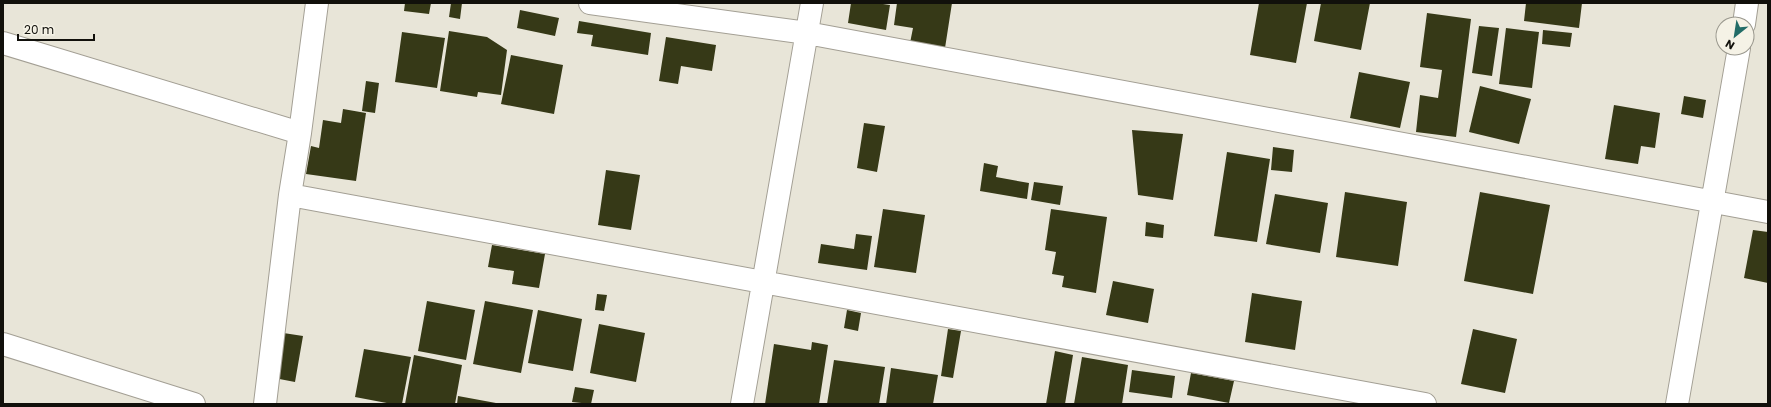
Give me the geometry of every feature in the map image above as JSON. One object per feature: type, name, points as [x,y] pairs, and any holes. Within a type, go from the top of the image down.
[{"type":"street","points":[[265,404],[290,195],[300,133],[317,3]]},
{"type":"street","points":[[590,3],[807,33],[1712,203],[1768,212]]},
{"type":"street","points":[[742,404],[812,3]]},
{"type":"street","points":[[1745,16],[1747,3]]},
{"type":"street","points":[[3,43],[300,133]]},
{"type":"street","points":[[1677,404],[1739,56]]},
{"type":"street","points":[[290,195],[1424,404]]},
{"type":"street","points":[[3,344],[194,404]]},
{"type":"building","points":[[405,3],[431,3],[429,14],[404,11]]},
{"type":"building","points":[[451,3],[462,3],[460,19],[449,17]]},
{"type":"building","points":[[851,3],[876,3],[890,5],[886,30],[848,23]]},
{"type":"building","points":[[897,3],[952,3],[945,48],[910,43],[913,28],[894,25]]},
{"type":"building","points":[[1259,3],[1307,3],[1296,63],[1250,55]]},
{"type":"building","points":[[1321,3],[1370,3],[1361,50],[1314,41]]},
{"type":"building","points":[[1526,3],[1582,3],[1579,28],[1524,21]]},
{"type":"building","points":[[520,10],[559,18],[555,36],[517,28]]},
{"type":"building","points":[[1427,13],[1471,19],[1456,137],[1416,132],[1420,95],[1438,98],[1442,70],[1420,67]]},
{"type":"building","points":[[579,21],[651,33],[648,55],[591,46],[593,35],[577,33]]},
{"type":"building","points":[[1479,26],[1499,28],[1492,76],[1472,73]]},
{"type":"building","points":[[1506,28],[1539,32],[1532,88],[1499,84]]},
{"type":"building","points":[[1543,30],[1572,33],[1570,47],[1542,44]]},
{"type":"building","points":[[449,31],[487,37],[507,50],[501,95],[478,92],[477,97],[440,91]]},
{"type":"building","points":[[402,32],[445,38],[437,88],[395,82]]},
{"type":"building","points":[[666,37],[716,45],[712,71],[681,66],[678,84],[659,81]]},
{"type":"building","points":[[511,55],[563,65],[554,114],[501,104]]},
{"type":"building","points":[[1359,72],[1410,82],[1400,128],[1350,118]]},
{"type":"building","points":[[366,81],[379,83],[375,113],[362,111]]},
{"type":"building","points":[[1480,86],[1531,99],[1519,144],[1469,132]]},
{"type":"building","points":[[1684,96],[1706,100],[1703,118],[1681,114]]},
{"type":"building","points":[[1614,105],[1660,113],[1655,148],[1641,146],[1638,164],[1605,159]]},
{"type":"building","points":[[343,109],[366,113],[356,181],[306,174],[311,146],[319,148],[323,120],[341,123]]},
{"type":"building","points":[[864,123],[885,126],[877,172],[857,168]]},
{"type":"building","points":[[1132,130],[1183,134],[1173,200],[1138,195]]},
{"type":"building","points":[[1273,147],[1294,150],[1292,172],[1271,170]]},
{"type":"building","points":[[1227,152],[1270,159],[1257,242],[1214,236]]},
{"type":"building","points":[[984,163],[998,166],[996,177],[1029,183],[1027,199],[980,191]]},
{"type":"building","points":[[606,170],[640,175],[631,230],[598,225]]},
{"type":"building","points":[[1034,182],[1063,186],[1060,205],[1031,200]]},
{"type":"building","points":[[1345,192],[1407,202],[1398,266],[1336,257]]},
{"type":"building","points":[[1480,192],[1550,205],[1533,294],[1464,281]]},
{"type":"building","points":[[1275,194],[1328,203],[1320,253],[1266,244]]},
{"type":"building","points":[[883,209],[925,215],[916,273],[874,267]]},
{"type":"building","points":[[1051,209],[1107,217],[1096,293],[1062,287],[1064,276],[1052,274],[1056,252],[1045,250]]},
{"type":"building","points":[[1146,222],[1164,225],[1163,238],[1145,236]]},
{"type":"building","points":[[1753,230],[1768,232],[1768,283],[1744,278]]},
{"type":"building","points":[[856,234],[872,236],[867,270],[818,263],[821,244],[854,249]]},
{"type":"building","points":[[492,245],[545,254],[539,288],[512,284],[514,271],[488,267]]},
{"type":"building","points":[[1113,281],[1154,289],[1148,323],[1106,315]]},
{"type":"building","points":[[1252,293],[1302,301],[1295,350],[1245,342]]},
{"type":"building","points":[[597,294],[607,295],[604,311],[595,310]]},
{"type":"building","points":[[427,301],[475,310],[466,360],[418,351]]},
{"type":"building","points":[[485,301],[533,310],[521,373],[473,364]]},
{"type":"building","points":[[538,310],[582,319],[573,371],[528,363]]},
{"type":"building","points":[[847,310],[861,313],[858,331],[844,328]]},
{"type":"building","points":[[599,324],[645,333],[636,382],[590,373]]},
{"type":"building","points":[[948,329],[961,331],[953,378],[941,376]]},
{"type":"building","points":[[1473,329],[1517,339],[1505,393],[1461,384]]},
{"type":"building","points":[[277,332],[303,336],[295,382],[269,377]]},
{"type":"building","points":[[812,342],[828,345],[819,404],[765,404],[774,344],[811,350]]},
{"type":"building","points":[[364,349],[411,357],[402,404],[392,404],[355,397]]},
{"type":"building","points":[[1055,351],[1073,355],[1065,404],[1046,404]]},
{"type":"building","points":[[414,355],[462,365],[455,404],[405,404]]},
{"type":"building","points":[[1082,357],[1128,365],[1122,404],[1074,404]]},
{"type":"building","points":[[834,360],[885,367],[879,404],[827,404]]},
{"type":"building","points":[[891,368],[938,375],[933,404],[886,404]]},
{"type":"building","points":[[1132,370],[1175,376],[1172,398],[1129,392]]},
{"type":"building","points":[[1191,373],[1234,381],[1229,403],[1187,395]]},
{"type":"building","points":[[575,387],[594,390],[591,404],[572,402]]},
{"type":"building","points":[[458,396],[496,403],[496,404],[457,404]]}]
